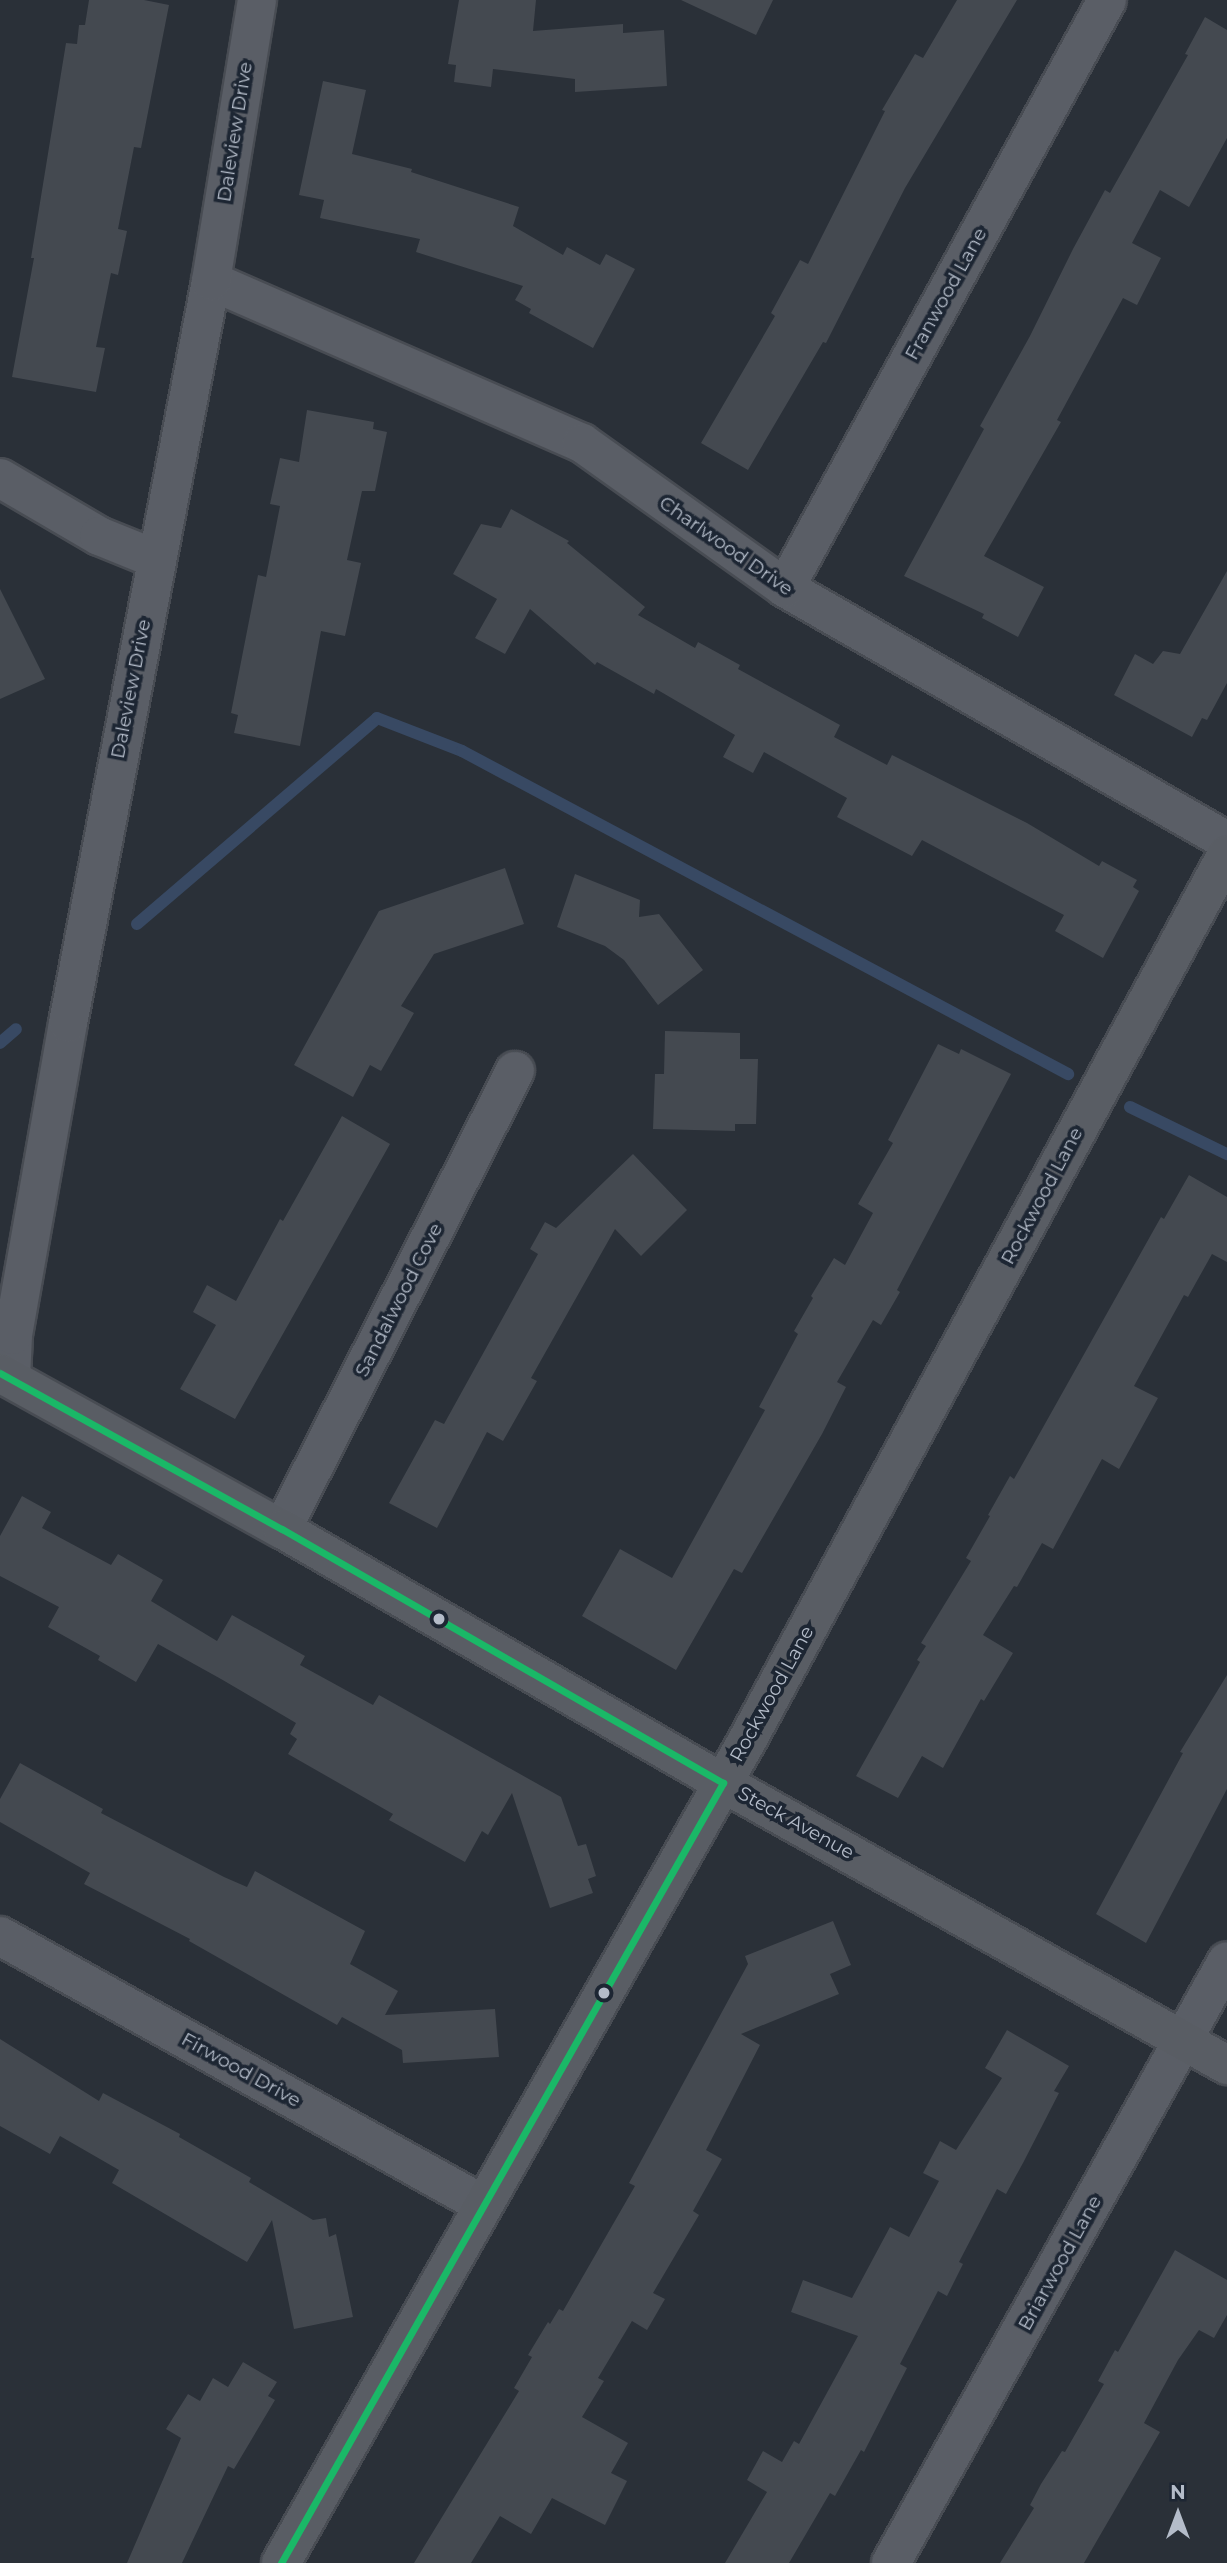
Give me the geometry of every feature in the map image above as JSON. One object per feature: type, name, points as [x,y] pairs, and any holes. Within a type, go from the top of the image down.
[{"type":"street","name":"Daleview Drive","points":[[6,1376],[56,1090],[211,281],[257,0]]},
{"type":"street","name":"Franwood Lane","points":[[785,588],[1107,0]]},
{"type":"street","name":"Charlwood Drive","points":[[211,281],[582,443],[785,588],[1227,841]]},
{"type":"street","points":[[0,478],[99,536],[156,559]]},
{"type":"street","name":"Rockwood Lane","points":[[281,2563],[482,2204],[723,1783],[1227,854]]},
{"type":"street","name":"Sandalwood Cove","points":[[282,1529],[515,1071]]},
{"type":"street","name":"Steck Avenue","points":[[6,1376],[282,1529],[723,1783],[1227,2065]]},
{"type":"street","name":"Firwood Drive","points":[[0,1936],[482,2204]]},
{"type":"street","name":"Briarwood Lane","points":[[891,2563],[1227,1961]]},
{"type":"building","points":[[89,0],[144,0],[169,5],[141,148],[134,147],[118,229],[127,231],[118,275],[111,273],[96,347],[105,348],[96,392],[12,377],[34,258],[31,258],[66,43],[77,44],[79,25],[85,25]]},
{"type":"building","points":[[459,0],[536,0],[533,31],[623,24],[623,33],[664,30],[667,86],[575,92],[575,79],[493,69],[491,87],[454,82],[456,65],[448,64]]},
{"type":"building","points":[[681,0],[773,0],[756,35]]},
{"type":"building","points":[[957,0],[1017,0],[905,188],[826,343],[823,342],[748,470],[701,443],[775,316],[771,313],[800,260],[808,264],[885,111],[882,110],[915,54],[923,58]]},
{"type":"building","points":[[1205,17],[1227,30],[1227,138],[1189,207],[1160,190],[1132,243],[1161,258],[1137,305],[1123,298],[1057,420],[1061,422],[984,556],[1044,587],[1018,637],[982,618],[984,614],[904,576],[984,429],[980,426],[1030,336],[1073,249],[1105,190],[1110,193],[1188,55],[1185,54]]},
{"type":"building","points":[[323,81],[366,90],[352,154],[412,169],[411,172],[519,207],[513,226],[563,255],[567,247],[600,265],[606,254],[635,269],[593,348],[529,313],[531,309],[515,300],[523,286],[416,252],[420,239],[320,218],[324,200],[299,195]]},
{"type":"building","points":[[307,410],[374,422],[373,429],[387,432],[375,491],[362,491],[347,560],[361,563],[345,636],[321,631],[300,746],[234,733],[238,715],[231,713],[258,575],[266,577],[280,506],[270,504],[280,458],[299,462]]},
{"type":"building","points":[[511,509],[569,541],[567,543],[645,607],[638,615],[695,648],[698,642],[740,665],[738,669],[840,725],[834,737],[887,765],[892,755],[1027,823],[1099,866],[1102,861],[1137,880],[1133,887],[1139,891],[1103,958],[1055,931],[1064,915],[922,840],[912,856],[837,817],[847,798],[764,752],[753,773],[723,757],[735,735],[656,689],[654,694],[597,662],[595,665],[530,609],[505,654],[475,638],[497,599],[453,574],[481,524],[501,528]]},
{"type":"building","points":[[1227,571],[1227,683],[1207,720],[1202,718],[1192,737],[1114,695],[1135,654],[1153,664],[1163,651],[1180,654]]},
{"type":"building","points":[[0,589],[45,679],[0,699]]},
{"type":"building","points":[[505,868],[524,924],[434,954],[401,1006],[414,1013],[381,1071],[370,1065],[353,1097],[294,1065],[379,911]]},
{"type":"building","points":[[575,874],[640,900],[639,917],[659,914],[703,970],[658,1005],[624,960],[605,946],[557,927]]},
{"type":"building","points":[[665,1031],[740,1033],[740,1059],[758,1059],[756,1124],[735,1124],[735,1131],[653,1129],[655,1074],[664,1074]]},
{"type":"building","points":[[938,1044],[959,1054],[961,1049],[1011,1074],[897,1290],[900,1292],[881,1325],[873,1320],[837,1382],[846,1387],[822,1434],[742,1573],[734,1569],[676,1670],[582,1616],[620,1549],[672,1578],[765,1410],[759,1407],[798,1334],[794,1331],[813,1298],[811,1296],[834,1258],[845,1265],[873,1213],[858,1204],[893,1143],[888,1140]]},
{"type":"building","points":[[342,1116],[390,1144],[235,1419],[180,1389],[216,1325],[193,1312],[207,1285],[236,1301],[280,1219],[283,1221]]},
{"type":"building","points":[[633,1154],[687,1210],[641,1256],[615,1229],[531,1378],[537,1381],[503,1441],[487,1432],[437,1528],[389,1503],[435,1420],[444,1424],[538,1254],[530,1249],[545,1222],[556,1228]]},
{"type":"building","points":[[1189,1175],[1227,1197],[1227,1262],[1212,1254],[1188,1297],[1184,1295],[1134,1386],[1158,1398],[1119,1469],[1102,1459],[1053,1549],[1042,1543],[1017,1587],[1014,1586],[983,1635],[1013,1653],[984,1701],[981,1699],[943,1768],[922,1756],[898,1798],[856,1776],[920,1662],[917,1660],[926,1646],[921,1643],[971,1561],[966,1558],[990,1516],[988,1515],[1010,1476],[1014,1479],[1161,1217],[1164,1219]]},
{"type":"building","points":[[22,1496],[51,1512],[42,1528],[111,1565],[118,1554],[163,1580],[151,1601],[217,1641],[232,1615],[305,1656],[300,1665],[373,1705],[379,1695],[561,1797],[578,1846],[586,1844],[596,1876],[588,1879],[593,1893],[550,1908],[512,1793],[488,1835],[482,1831],[465,1862],[389,1820],[393,1814],[288,1754],[297,1739],[290,1734],[296,1723],[221,1679],[158,1644],[136,1682],[98,1660],[100,1656],[48,1627],[59,1607],[0,1576],[0,1536]]},
{"type":"building","points":[[1227,1675],[1227,1789],[1146,1943],[1096,1914],[1183,1753],[1180,1752]]},
{"type":"building","points":[[20,1763],[103,1809],[101,1813],[224,1877],[247,1887],[255,1871],[365,1931],[350,1964],[398,1991],[385,2015],[495,2009],[499,2057],[403,2063],[402,2050],[342,2017],[337,2025],[189,1941],[190,1939],[84,1884],[90,1873],[0,1822],[0,1799]]},
{"type":"building","points":[[833,1921],[851,1965],[830,1974],[839,1994],[741,2034],[760,2045],[706,2150],[722,2159],[693,2211],[699,2215],[653,2293],[665,2299],[647,2330],[632,2321],[598,2378],[604,2381],[582,2417],[628,2443],[611,2473],[627,2481],[605,2525],[552,2498],[531,2534],[500,2516],[471,2563],[414,2563],[519,2391],[514,2388],[532,2357],[528,2355],[548,2322],[550,2324],[559,2309],[563,2311],[635,2186],[629,2183],[748,1964],[745,1956]]},
{"type":"building","points":[[1007,2030],[1069,2066],[1054,2091],[1059,2093],[1023,2163],[1006,2194],[997,2189],[959,2262],[963,2264],[947,2296],[938,2291],[900,2364],[907,2368],[864,2452],[861,2450],[835,2496],[830,2493],[789,2563],[725,2563],[767,2492],[747,2480],[763,2451],[782,2462],[794,2441],[799,2444],[858,2336],[791,2312],[803,2280],[852,2298],[890,2227],[909,2237],[939,2181],[923,2173],[940,2141],[956,2150],[1002,2078],[985,2068]]},
{"type":"building","points":[[0,2039],[99,2101],[103,2093],[180,2134],[179,2137],[251,2178],[249,2182],[313,2220],[326,2218],[329,2237],[336,2234],[353,2317],[294,2329],[272,2220],[247,2262],[112,2183],[119,2170],[60,2136],[50,2154],[0,2126]]},
{"type":"building","points":[[1175,2250],[1227,2280],[1227,2315],[1214,2338],[1199,2330],[1178,2360],[1144,2423],[1160,2432],[1084,2563],[1000,2563],[1034,2508],[1030,2505],[1041,2484],[1062,2451],[1065,2452],[1104,2384],[1098,2381],[1115,2350],[1118,2352]]},
{"type":"building","points":[[243,2362],[277,2382],[268,2396],[275,2400],[234,2469],[228,2466],[182,2563],[127,2563],[181,2438],[166,2429],[188,2394],[200,2401],[213,2378],[228,2387]]},
{"type":"waterway","points":[[137,924],[377,718],[462,751],[1068,1074]]},
{"type":"waterway","points":[[0,1043],[16,1029]]},
{"type":"waterway","points":[[1130,1107],[1227,1154]]},
{"type":"transit line","points":[[0,1373],[282,1529],[723,1783]]},
{"type":"transit line","points":[[281,2563],[723,1783]]}]
